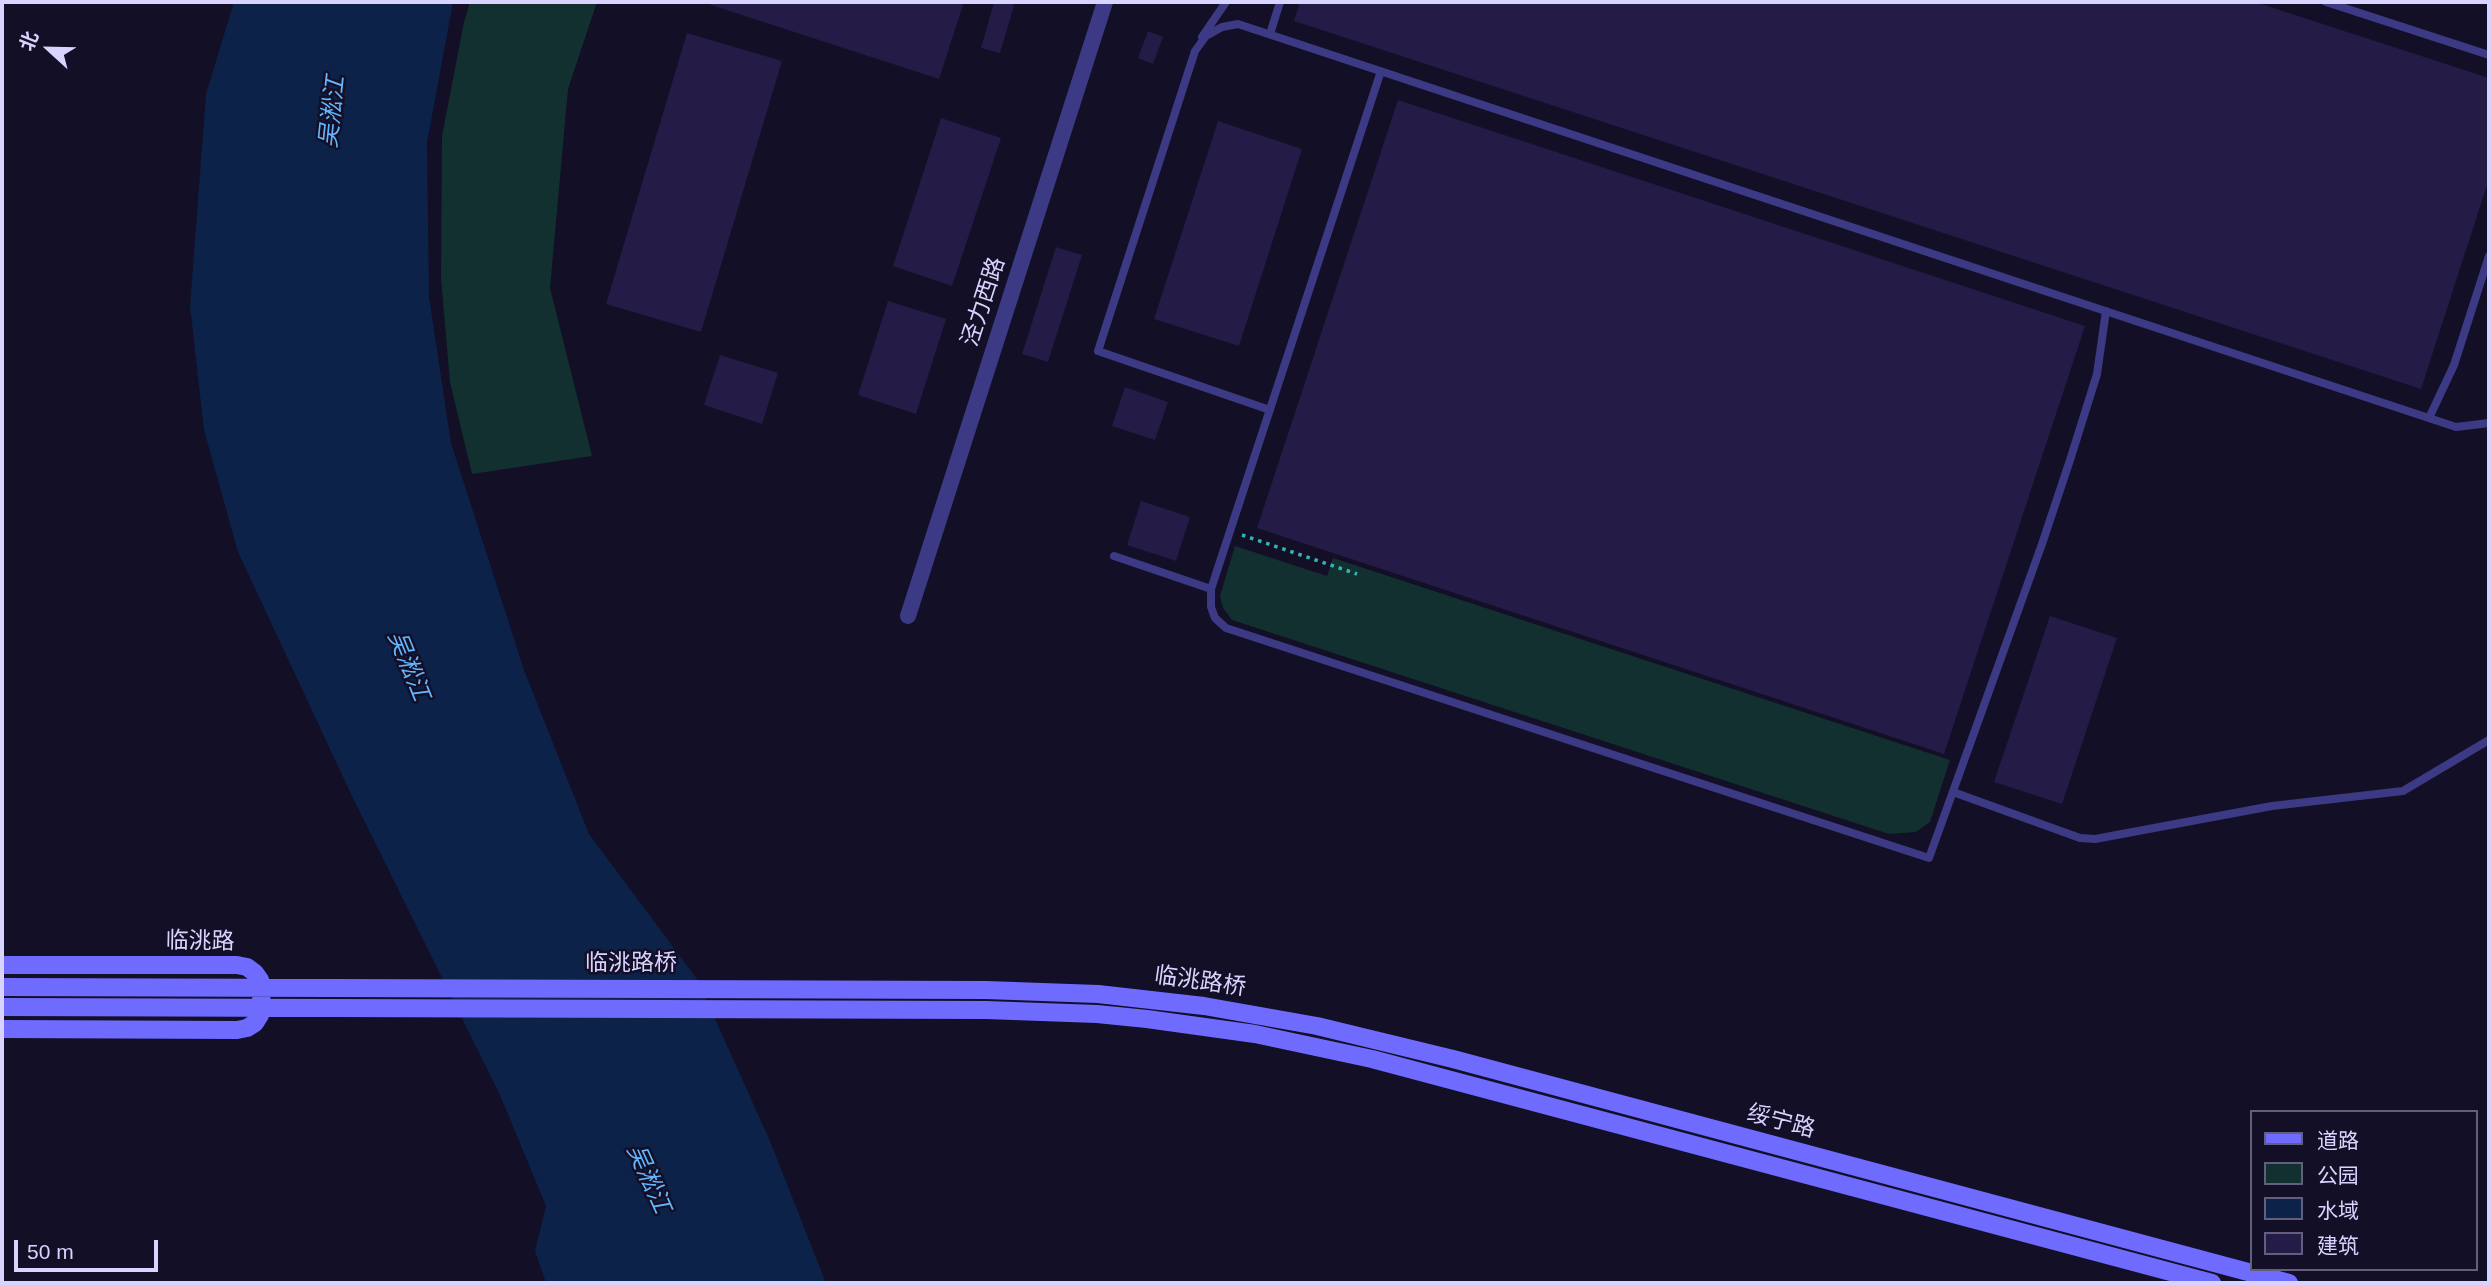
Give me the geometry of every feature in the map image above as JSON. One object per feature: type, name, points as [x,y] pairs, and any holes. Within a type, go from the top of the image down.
[{"type":"main road","name":"临洮路","points":[[2,965],[237,965],[247,967],[255,973],[262,990],[260,1015],[255,1023],[237,1030],[2,1029]]},
{"type":"main road","name":"临洮路桥","points":[[2,987],[1027,990],[1149,999],[1258,1014]]},
{"type":"main road","name":"临洮路桥","points":[[2,1007],[1040,1011],[1147,1019],[1255,1034]]},
{"type":"main road","name":"绥宁路","points":[[1258,1014],[1453,1059],[2289,1283]]},
{"type":"main road","name":"绥宁路","points":[[1255,1034],[1448,1078],[2206,1283]]},
{"type":"street","name":"泾力西路","points":[[908,616],[1105,2]]},
{"type":"lane","points":[[1226,2],[1214,17],[1195,51],[1098,351],[1270,410]]},
{"type":"lane","points":[[1270,34],[1280,2]]},
{"type":"lane","points":[[2326,2],[2489,55]]},
{"type":"lane","points":[[1195,51],[1206,36],[1238,24],[2456,427],[2489,423]]},
{"type":"lane","points":[[1381,71],[1211,589],[1211,607],[1215,618],[1226,628],[1929,858],[2042,544],[2097,374],[2106,311]]},
{"type":"lane","points":[[2429,418],[2454,365],[2489,256]]},
{"type":"lane","points":[[1115,556],[1211,589]]},
{"type":"lane","points":[[1953,792],[2080,838],[2095,839],[2272,806],[2403,791],[2489,740]]},
{"type":"path","points":[[1230,531],[1357,574]]},
{"type":"green space","points":[[470,2],[597,2],[568,89],[550,288],[592,456],[472,474],[450,382],[441,278],[442,136]]},
{"type":"green space","points":[[1235,546],[1327,576],[1333,558],[1950,760],[1930,822],[1916,832],[1889,834],[1232,620],[1223,608],[1220,596]]},
{"type":"water","name":"吴淞江","points":[[234,2],[453,2],[427,143],[429,297],[451,443],[524,670],[589,834],[697,979],[770,1141],[826,1283],[546,1283],[535,1251],[546,1206],[500,1095],[351,794],[238,552],[204,430],[190,306],[206,94]]},
{"type":"building","points":[[711,2],[964,2],[939,79],[711,5]]},
{"type":"building","points":[[994,2],[1015,2],[1000,53],[981,48]]},
{"type":"building","points":[[1300,2],[2255,2],[2489,78],[2489,179],[2421,389],[1294,21]]},
{"type":"building","points":[[1148,31],[1163,37],[1153,64],[1138,58]]},
{"type":"building","points":[[687,33],[782,61],[701,332],[606,304]]},
{"type":"building","points":[[1398,100],[2085,326],[1944,754],[1257,528]]},
{"type":"building","points":[[941,118],[1001,138],[952,286],[893,266]]},
{"type":"building","points":[[1218,121],[1302,149],[1239,346],[1154,319]]},
{"type":"building","points":[[1056,247],[1082,255],[1048,362],[1022,354]]},
{"type":"building","points":[[888,301],[946,319],[916,414],[858,395]]},
{"type":"building","points":[[720,355],[778,373],[762,424],[704,405]]},
{"type":"building","points":[[1125,387],[1168,402],[1155,440],[1112,426]]},
{"type":"building","points":[[1141,501],[1190,517],[1176,561],[1127,545]]},
{"type":"building","points":[[2050,616],[2117,638],[2062,804],[1994,782]]}]
